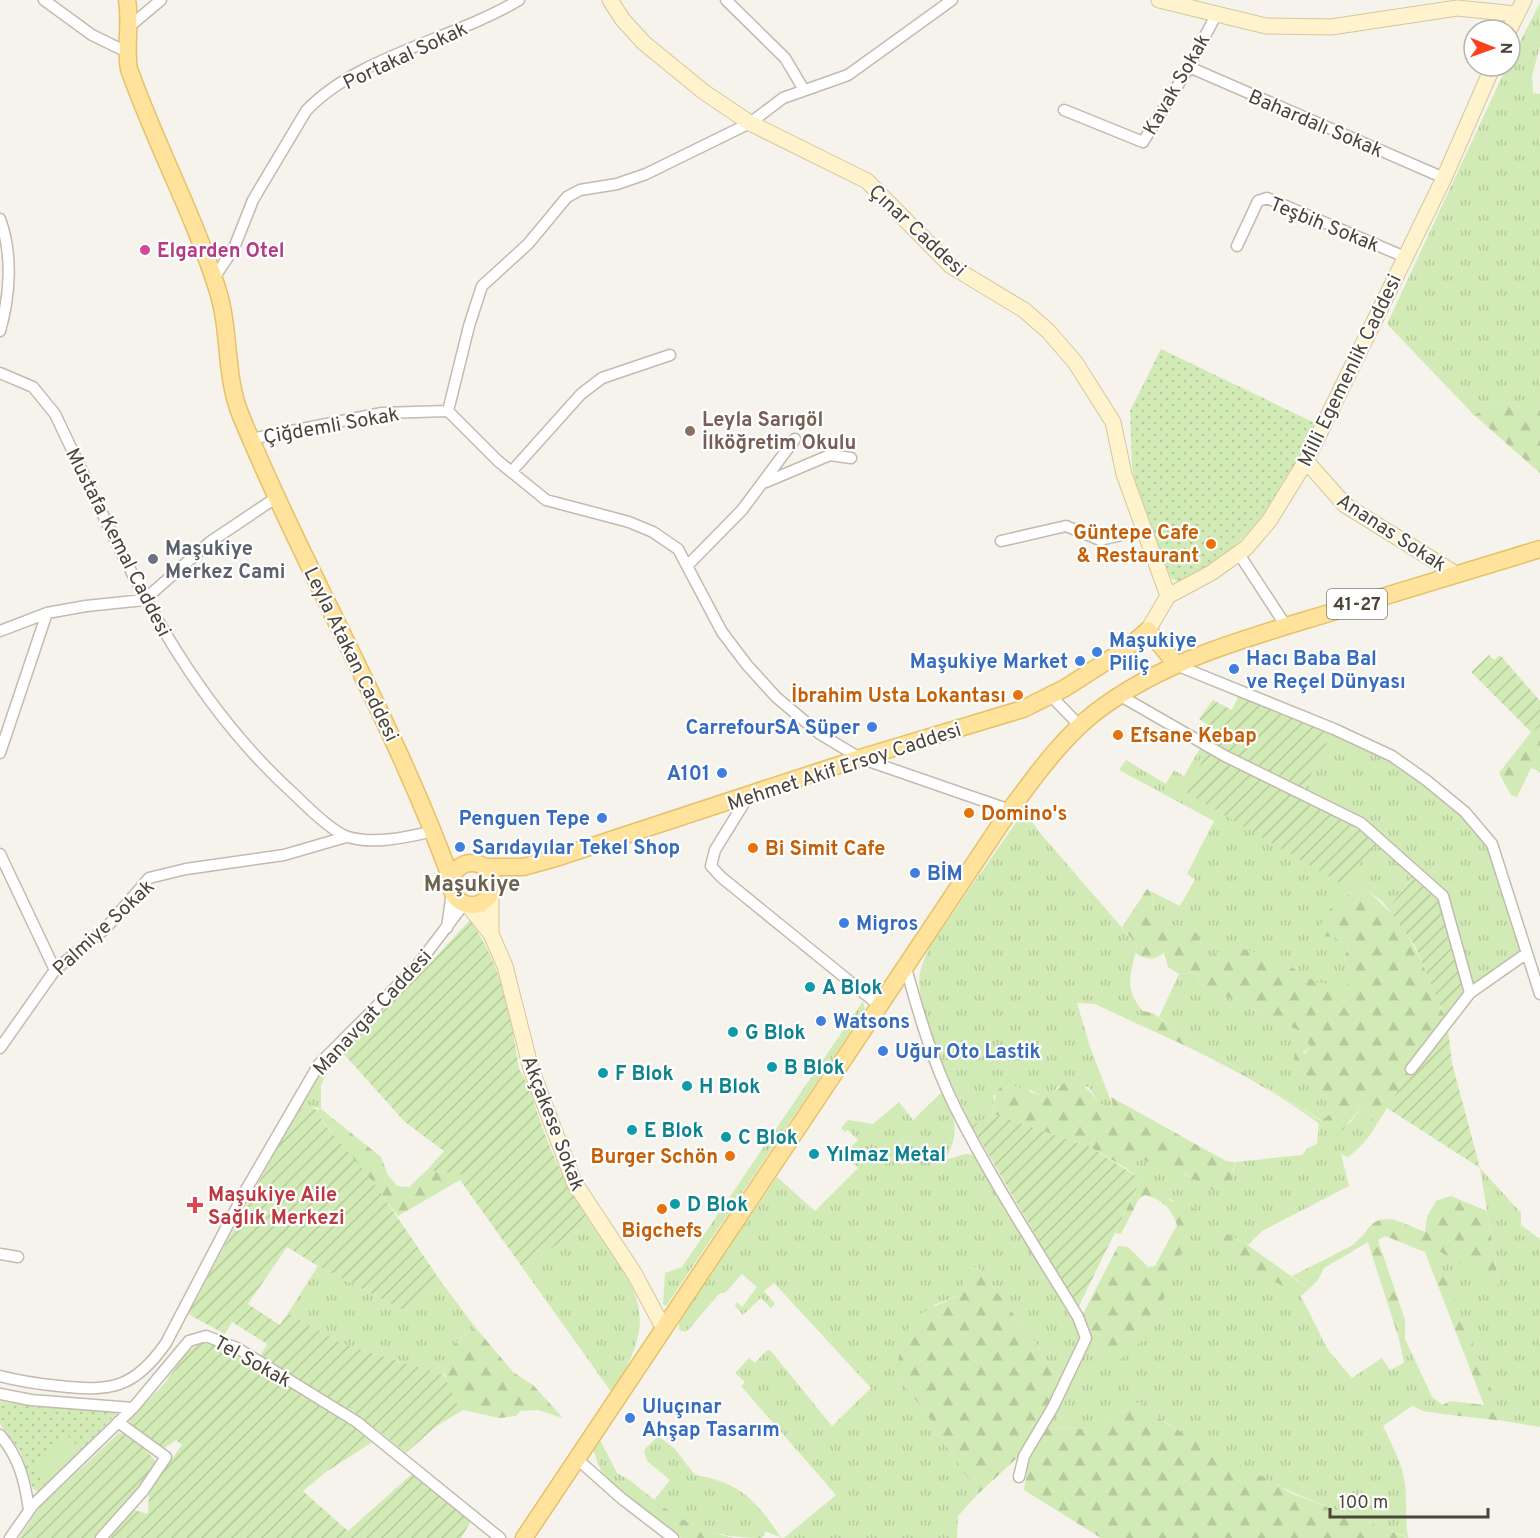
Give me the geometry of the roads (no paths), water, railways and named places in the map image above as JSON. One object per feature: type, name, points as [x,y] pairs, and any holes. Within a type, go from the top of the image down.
[{"type":"main road","name":"Leyla Atakan Caddesi","points":[[127,0],[130,26],[127,52],[134,83],[214,278],[227,333],[230,389],[277,498],[399,750],[434,831]]},
{"type":"main road","name":"41-27","points":[[524,1538],[1010,810],[1037,774],[1080,726],[1119,695],[1176,664],[1286,626],[1540,549]]},
{"type":"main road","points":[[1149,630],[1176,664]]},
{"type":"main road","name":"Mehmet Akif Ersoy Caddesi","points":[[523,867],[860,758],[995,718],[1051,696],[1128,648],[1149,630]]},
{"type":"main road","points":[[434,831],[452,854],[466,864],[483,867],[523,867]]},
{"type":"main road","points":[[434,831],[452,886],[466,905],[482,903],[492,889],[523,867]]},
{"type":"main road","points":[[452,886],[455,872],[466,864]]},
{"type":"main road","points":[[483,867],[489,872],[492,889]]},
{"type":"street","points":[[44,0],[92,35],[127,52]]},
{"type":"street","points":[[130,26],[161,0]]},
{"type":"street","name":"Portakal Sokak","points":[[214,278],[234,248],[253,200],[306,111],[317,100],[350,78],[466,27],[519,0]]},
{"type":"street","name":"Çınar Caddesi","points":[[610,0],[627,25],[704,92],[750,123],[867,181],[951,266],[1024,310],[1048,331],[1075,362],[1113,422],[1124,474],[1168,596]]},
{"type":"street","points":[[726,0],[785,58],[804,90]]},
{"type":"street","points":[[952,0],[848,75],[775,103],[750,123],[630,181],[580,190],[567,197],[528,244],[482,286],[469,326],[448,411],[546,500],[629,522],[653,532],[678,549],[722,632],[760,681],[798,717],[860,758],[1010,810]]},
{"type":"street","points":[[1159,0],[1266,26],[1331,27],[1457,8],[1516,14]]},
{"type":"street","points":[[1514,18],[1524,0]]},
{"type":"street","name":"Kavak Sokak","points":[[1064,110],[1143,142],[1189,67],[1216,15]]},
{"type":"street","name":"Bahardalı Sokak","points":[[1189,67],[1444,178]]},
{"type":"street","name":"Milli Egemenlik Caddesi","points":[[1168,596],[1239,554],[1269,521],[1306,461],[1444,178],[1488,78]]},
{"type":"street","name":"Teşbih Sokak","points":[[1237,246],[1258,201],[1267,198],[1405,257]]},
{"type":"street","points":[[0,219],[9,251],[5,314],[0,331]]},
{"type":"street","points":[[512,471],[581,394],[602,378],[670,355]]},
{"type":"street","name":"Mustafa Kemal Caddesi","points":[[0,373],[33,387],[55,414],[144,600],[204,695],[247,748],[305,805],[346,837]]},
{"type":"street","name":"Çiğdemli Sokak","points":[[251,439],[382,413],[448,411]]},
{"type":"street","points":[[688,565],[765,482],[795,439]]},
{"type":"street","points":[[765,482],[830,455],[851,458]]},
{"type":"street","name":"Ananas Sokak","points":[[1306,461],[1345,505],[1456,574]]},
{"type":"street","points":[[0,631],[48,613],[86,606],[144,600],[210,542],[277,498]]},
{"type":"street","points":[[1001,541],[1057,526],[1072,526],[1100,540],[1144,530]]},
{"type":"street","points":[[1239,554],[1286,626]]},
{"type":"street","points":[[1149,630],[1168,596]]},
{"type":"street","points":[[0,753],[48,613]]},
{"type":"street","points":[[1176,664],[1349,735],[1392,756],[1465,812],[1492,844],[1540,994]]},
{"type":"street","points":[[1119,695],[1225,756],[1361,823],[1443,896],[1470,993]]},
{"type":"street","points":[[1051,696],[1080,726]]},
{"type":"street","points":[[750,795],[711,859],[714,871],[880,1006]]},
{"type":"street","points":[[346,837],[381,840],[434,831]]},
{"type":"street","name":"Palmiye Sokak","points":[[0,1048],[55,970],[106,928],[148,878],[186,869],[284,855],[346,837]]},
{"type":"street","points":[[0,854],[55,970]]},
{"type":"street","points":[[446,931],[452,886]]},
{"type":"street","points":[[491,934],[492,889]]},
{"type":"street","points":[[466,905],[491,934]]},
{"type":"street","name":"Manavgat Caddesi","points":[[0,1376],[33,1383],[105,1389],[128,1382],[148,1366],[166,1343],[247,1188],[319,1064],[416,968],[466,905]]},
{"type":"street","name":"Akçakese Sokak","points":[[491,934],[510,984],[531,1070],[567,1167],[583,1199],[634,1273],[664,1329]]},
{"type":"street","points":[[1411,1069],[1470,993],[1527,952]]},
{"type":"street","points":[[906,968],[933,1054],[954,1104],[977,1149],[1078,1317],[1086,1338],[1053,1407],[1023,1456],[1019,1478]]},
{"type":"street","points":[[0,1254],[18,1257]]},
{"type":"street","name":"Tel Sokak","points":[[29,1510],[133,1408],[189,1341],[200,1336],[221,1340],[376,1436],[500,1538]]},
{"type":"street","points":[[0,1395],[31,1400],[133,1408]]},
{"type":"street","points":[[101,1538],[143,1491],[166,1457],[118,1422]]},
{"type":"street","points":[[0,1435],[14,1454],[22,1471],[29,1510],[10,1538]]},
{"type":"street","points":[[576,1458],[621,1498],[673,1538]]},
{"type":"place","name":"Elgarden Otel","points":[[145,250]]},
{"type":"place","name":"Leyla Sarıgöl İlköğretim Okulu","points":[[690,431]]},
{"type":"place","name":"Güntepe Cafe & Restaurant","points":[[1211,544]]},
{"type":"place","name":"Maşukiye Merkez Cami","points":[[153,559]]},
{"type":"place","name":"Maşukiye Piliç","points":[[1097,652]]},
{"type":"place","name":"Maşukiye Market","points":[[1080,661]]},
{"type":"place","name":"Hacı Baba Bal ve Reçel Dünyası","points":[[1234,669]]},
{"type":"place","name":"İbrahim Usta Lokantası","points":[[1018,695]]},
{"type":"place","name":"CarrefourSA Süper","points":[[872,727]]},
{"type":"place","name":"Efsane Kebap","points":[[1118,735]]},
{"type":"place","name":"A101","points":[[722,773]]},
{"type":"place","name":"Domino's","points":[[969,813]]},
{"type":"place","name":"Penguen Tepe","points":[[602,818]]},
{"type":"place","name":"Sarıdayılar Tekel Shop","points":[[460,847]]},
{"type":"place","name":"Bi Simit Cafe","points":[[753,848]]},
{"type":"place","name":"BİM","points":[[915,873]]},
{"type":"place","name":"Migros","points":[[844,923]]},
{"type":"place","name":"A Blok","points":[[810,987]]},
{"type":"place","name":"Watsons","points":[[821,1021]]},
{"type":"place","name":"G Blok","points":[[733,1032]]},
{"type":"place","name":"Uğur Oto Lastik","points":[[883,1051]]},
{"type":"place","name":"B Blok","points":[[772,1067]]},
{"type":"place","name":"F Blok","points":[[603,1073]]},
{"type":"place","name":"H Blok","points":[[687,1086]]},
{"type":"place","name":"E Blok","points":[[632,1130]]},
{"type":"place","name":"C Blok","points":[[726,1137]]},
{"type":"place","name":"Yılmaz Metal","points":[[814,1154]]},
{"type":"place","name":"Burger Schön","points":[[730,1156]]},
{"type":"place","name":"D Blok","points":[[675,1204]]},
{"type":"place","name":"Maşukiye Aile Sağlık Merkezi","points":[[195,1205]]},
{"type":"place","name":"Bigchefs","points":[[662,1209]]},
{"type":"place","name":"Uluçınar Ahşap Tasarım","points":[[630,1418]]},
{"type":"district","name":"Maşukiye","points":[[472,883]]}]
